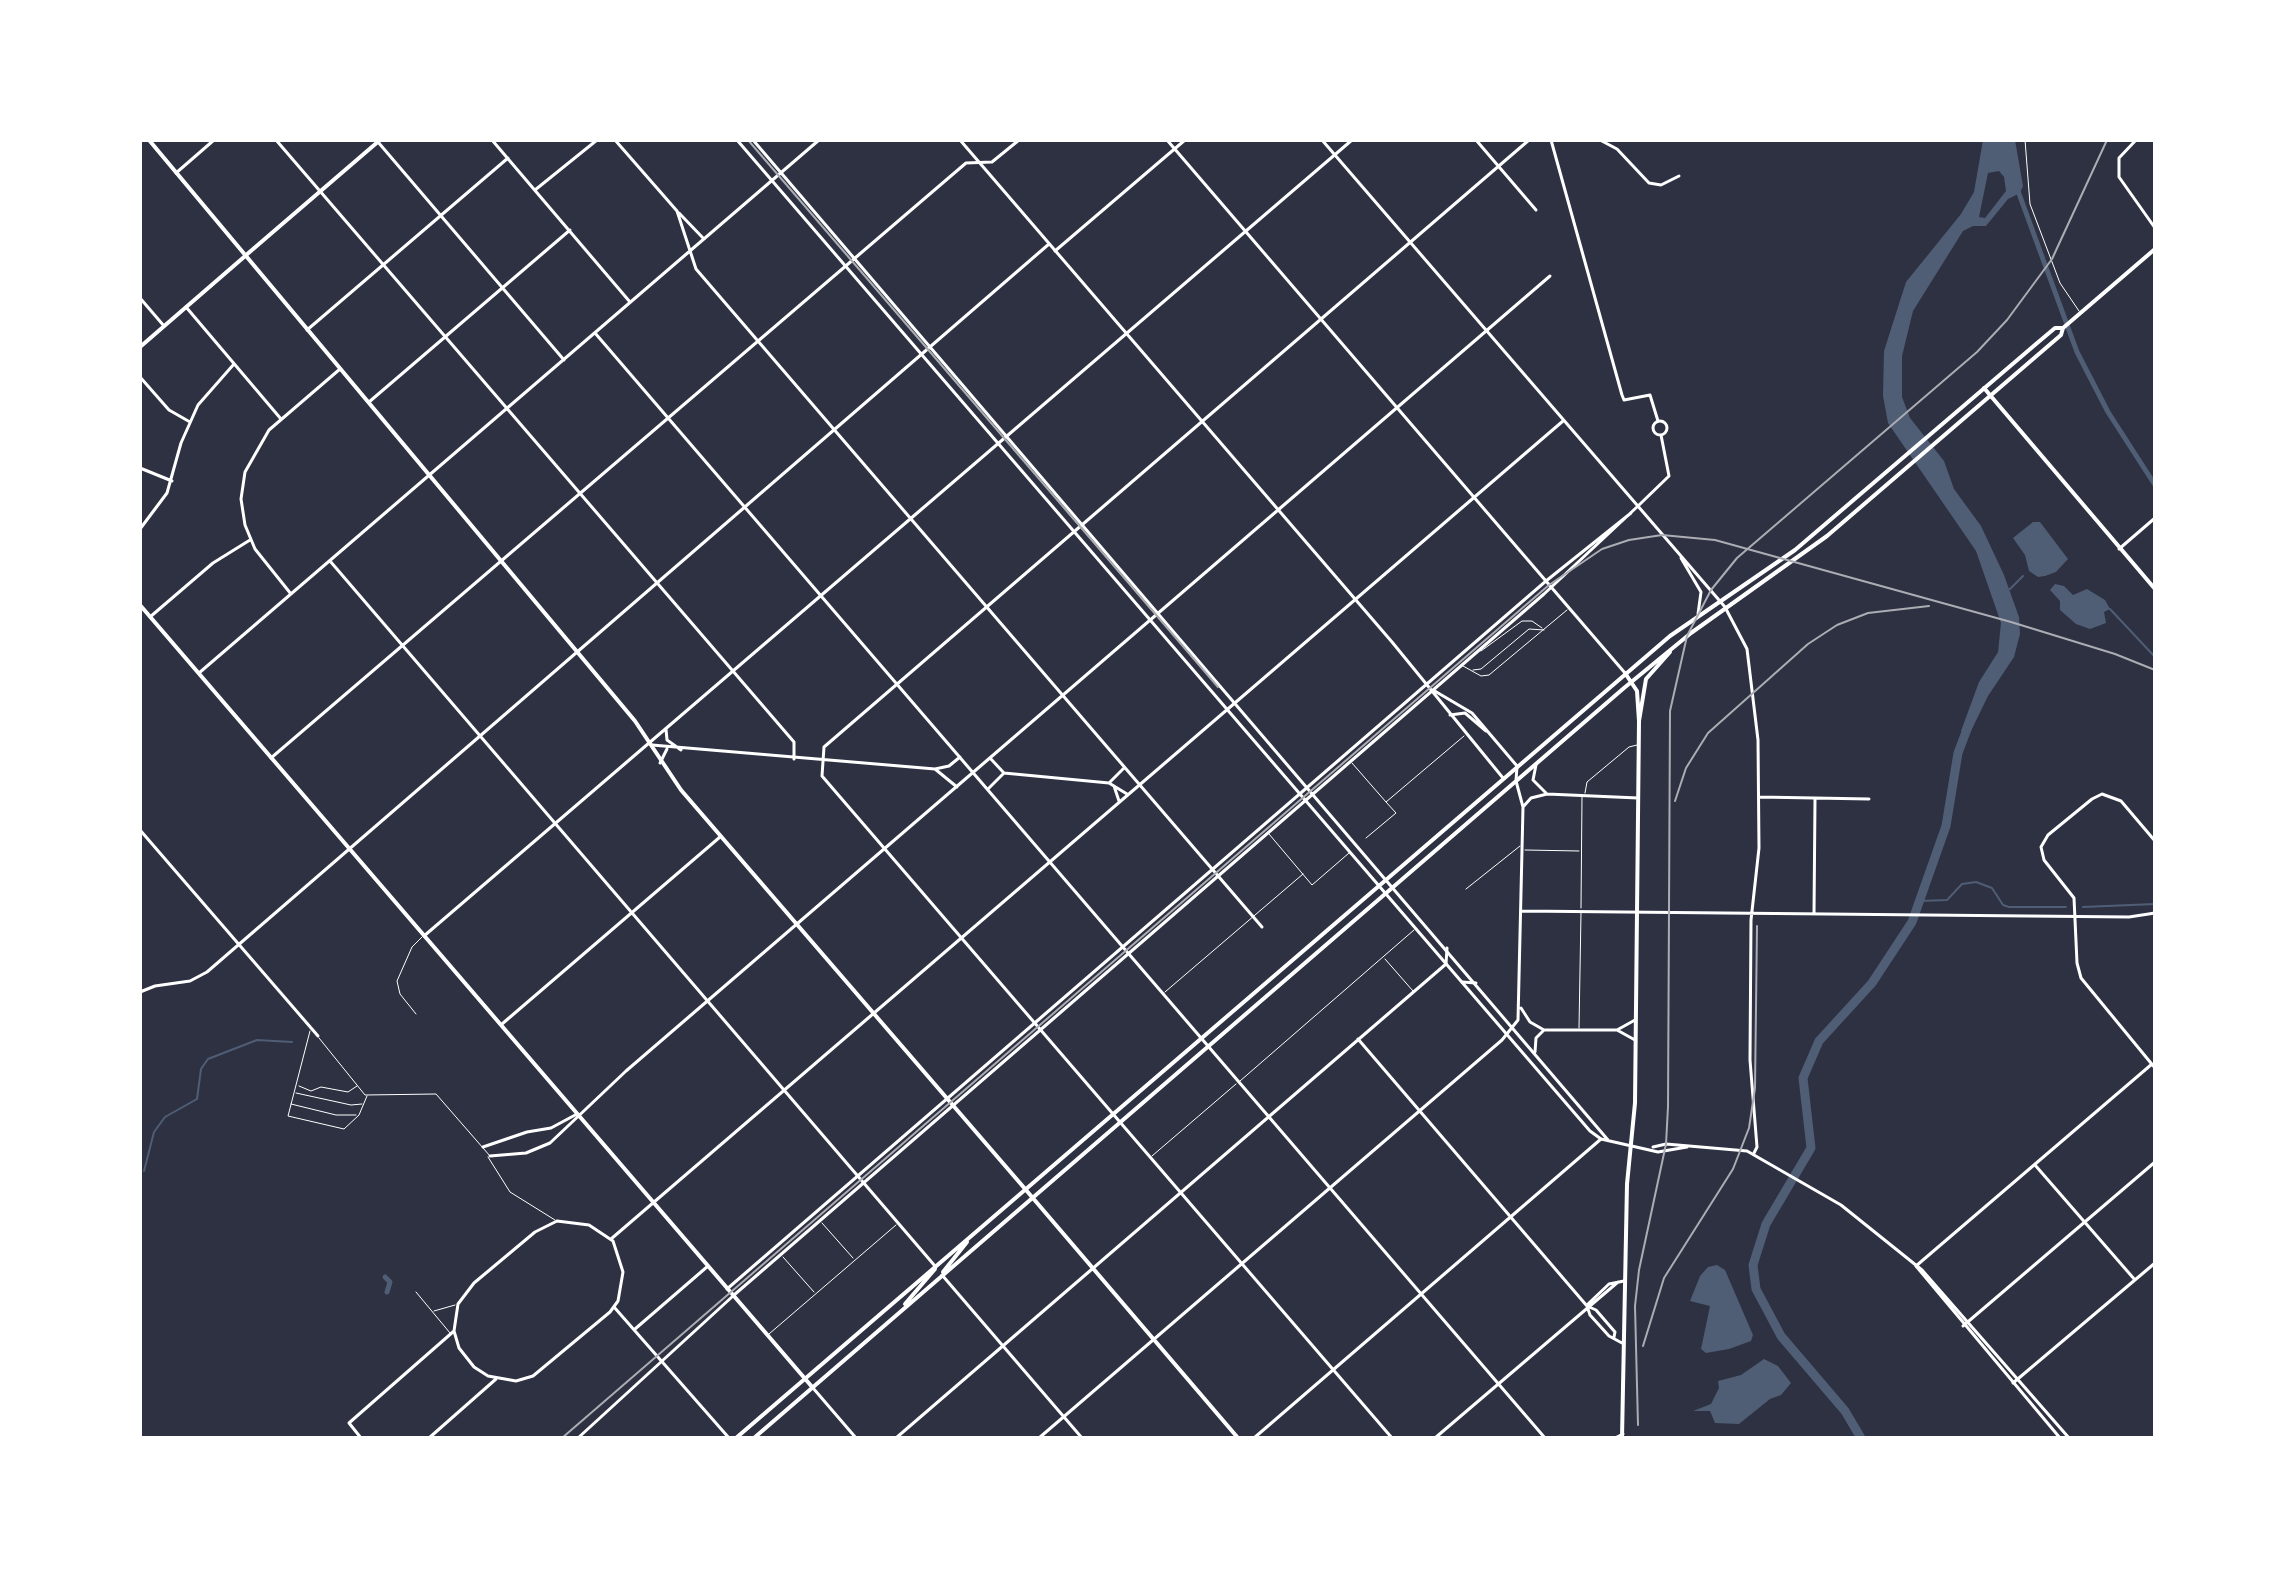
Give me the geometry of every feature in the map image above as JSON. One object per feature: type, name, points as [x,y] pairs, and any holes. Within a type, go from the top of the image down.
[{"type":"main road","points":[[149,140],[575,651],[720,837],[1238,1438]]},
{"type":"main road","points":[[140,347],[379,141]]},
{"type":"main road","points":[[754,1438],[1631,681],[1725,607],[1795,562],[2061,335],[2063,328],[2155,249]]},
{"type":"main road","points":[[736,1438],[1625,673],[1698,614],[1795,550],[2055,328],[2063,328]]},
{"type":"main road","points":[[1984,388],[2155,589]]},
{"type":"main road","points":[[140,605],[813,1388]]},
{"type":"main road","points":[[1639,721],[1646,679],[1673,646]]},
{"type":"main road","points":[[1622,1436],[1624,1344],[1621,1282],[1636,1019],[1639,721],[1638,693],[1625,673]]},
{"type":"main road","points":[[942,1275],[948,1262],[970,1238]]},
{"type":"main road","points":[[903,1308],[930,1279],[935,1266]]},
{"type":"street","points":[[176,173],[214,140]]},
{"type":"street","points":[[276,140],[794,742],[794,759]]},
{"type":"street","points":[[492,140],[630,302]]},
{"type":"street","points":[[535,190],[597,140]]},
{"type":"street","points":[[615,140],[704,239]]},
{"type":"street","points":[[737,140],[1446,964],[1601,1139],[1664,1152],[1687,1147]]},
{"type":"street","points":[[753,140],[1314,792],[1608,1140]]},
{"type":"street","points":[[199,673],[819,140]]},
{"type":"street","points":[[960,140],[1428,684],[1503,778],[1516,781]]},
{"type":"street","points":[[271,758],[966,163],[992,162],[1019,140]]},
{"type":"street","points":[[1167,140],[1625,673]]},
{"type":"street","points":[[1055,251],[1185,140]]},
{"type":"street","points":[[1322,140],[1719,599],[1743,637],[1752,669],[1759,797],[1752,913],[1750,1060],[1757,1147],[1754,1153]]},
{"type":"street","points":[[424,936],[1352,140]]},
{"type":"street","points":[[1476,140],[1536,210]]},
{"type":"street","points":[[1392,1438],[822,776],[822,761],[825,743],[1529,140]]},
{"type":"street","points":[[578,1438],[780,1254],[1551,588],[1669,476],[1661,435],[1666,426],[1658,421],[1650,395],[1624,400],[1622,395],[1551,140]]},
{"type":"street","points":[[1600,140],[1617,149],[1649,183],[1666,184],[1679,176]]},
{"type":"street","points":[[2136,140],[2119,158],[2117,168],[2129,194],[2155,228]]},
{"type":"street","points":[[379,141],[564,360]]},
{"type":"street","points":[[307,331],[508,158]]},
{"type":"street","points":[[677,211],[696,269],[1262,927]]},
{"type":"street","points":[[368,403],[570,230]]},
{"type":"street","points":[[140,992],[195,979],[239,944],[1049,244]]},
{"type":"street","points":[[483,1147],[527,1132],[551,1128],[577,1114],[1550,276]]},
{"type":"street","points":[[140,298],[164,326]]},
{"type":"street","points":[[186,307],[281,419]]},
{"type":"street","points":[[595,333],[1545,1438]]},
{"type":"street","points":[[140,529],[161,504],[172,481],[190,422],[203,397],[234,364]]},
{"type":"street","points":[[291,594],[250,540],[242,511],[245,472],[260,441],[340,369]]},
{"type":"street","points":[[140,377],[169,410],[190,422]]},
{"type":"street","points":[[611,1239],[1563,421]]},
{"type":"street","points":[[1658,421],[1653,429],[1661,435]]},
{"type":"street","points":[[140,468],[172,481]]},
{"type":"street","points":[[727,1289],[1546,581],[1631,513]]},
{"type":"street","points":[[2119,549],[2155,518]]},
{"type":"street","points":[[150,617],[213,563],[250,540]]},
{"type":"street","points":[[1679,554],[1685,570],[1701,592],[1698,614]]},
{"type":"street","points":[[330,561],[935,1266]]},
{"type":"street","points":[[1039,1438],[1514,1027],[1521,1008],[1523,807],[1516,781],[1517,766],[1466,708],[1433,690]]},
{"type":"street","points":[[1450,715],[1465,713],[1489,733]]},
{"type":"street","points":[[666,729],[667,740],[681,750]]},
{"type":"street","points":[[650,744],[681,750],[935,769],[949,766],[960,757]]},
{"type":"street","points":[[660,763],[668,748]]},
{"type":"street","points":[[990,758],[1004,773],[1111,784],[1127,794]]},
{"type":"street","points":[[1536,765],[1535,784],[1547,794]]},
{"type":"street","points":[[1111,784],[1124,768]]},
{"type":"street","points":[[935,769],[957,787]]},
{"type":"street","points":[[988,789],[1004,773]]},
{"type":"street","points":[[1111,784],[1119,801]]},
{"type":"street","points":[[1523,807],[1531,798],[1547,794],[1638,798]]},
{"type":"street","points":[[1916,1266],[2153,1066],[2081,978],[2072,894],[2044,860],[2041,847],[2048,835],[2102,794],[2121,801],[2155,841]]},
{"type":"street","points":[[1759,797],[1869,799]]},
{"type":"street","points":[[1814,914],[1815,799]]},
{"type":"street","points":[[140,830],[318,1036]]},
{"type":"street","points":[[501,1025],[720,837]]},
{"type":"street","points":[[1522,911],[2129,917],[2155,913]]},
{"type":"street","points":[[896,1438],[1446,964],[1447,948]]},
{"type":"street","points":[[1462,982],[1476,983]]},
{"type":"street","points":[[1521,1008],[1530,1022],[1544,1030],[1617,1030],[1635,1040]]},
{"type":"street","points":[[1617,1030],[1636,1019]]},
{"type":"street","points":[[1535,1052],[1536,1038],[1544,1030]]},
{"type":"street","points":[[1358,1039],[1587,1306],[1591,1316],[1624,1344]]},
{"type":"street","points":[[489,1156],[526,1153],[542,1147],[572,1124],[577,1114]]},
{"type":"street","points":[[1254,1438],[1601,1139]]},
{"type":"street","points":[[1651,1148],[1666,1144],[1735,1148],[1754,1153],[1874,1229],[1916,1266],[2015,1381],[2069,1438]]},
{"type":"street","points":[[1965,1324],[2155,1162]]},
{"type":"street","points":[[2035,1165],[2135,1280]]},
{"type":"street","points":[[557,1221],[583,1223],[611,1239],[623,1272],[614,1307],[533,1376],[516,1381],[496,1379],[468,1362],[453,1333],[458,1304],[474,1283],[540,1228],[557,1221]]},
{"type":"street","points":[[2015,1381],[2155,1263]]},
{"type":"street","points":[[634,1329],[708,1266]]},
{"type":"street","points":[[942,1275],[1082,1438]]},
{"type":"street","points":[[1435,1438],[1609,1284],[1621,1282]]},
{"type":"street","points":[[614,1307],[729,1438]]},
{"type":"street","points":[[361,1438],[349,1423],[453,1333]]},
{"type":"street","points":[[429,1438],[496,1379]]},
{"type":"street","points":[[2015,1381],[2060,1438]]},
{"type":"street","points":[[813,1388],[856,1438]]},
{"type":"street","points":[[1615,1438],[1622,1436]]},
{"type":"lane","points":[[2025,140],[2030,204],[2060,283],[2080,313]]},
{"type":"lane","points":[[1461,665],[1470,671],[1489,675],[1569,608]]},
{"type":"lane","points":[[1477,652],[1488,648],[1522,621],[1532,621],[1544,630]]},
{"type":"lane","points":[[1470,671],[1481,669],[1529,629],[1544,630]]},
{"type":"lane","points":[[1386,802],[1466,734]]},
{"type":"lane","points":[[1579,1030],[1584,796],[1587,782],[1629,747],[1638,745]]},
{"type":"lane","points":[[1350,761],[1396,813],[1366,838]]},
{"type":"lane","points":[[1268,832],[1312,885],[1350,852]]},
{"type":"lane","points":[[1466,889],[1512,849],[1581,851]]},
{"type":"lane","points":[[1163,994],[1303,874]]},
{"type":"lane","points":[[1150,1158],[1416,928]]},
{"type":"lane","points":[[416,1014],[400,994],[397,981],[410,950],[424,936]]},
{"type":"lane","points":[[1383,957],[1413,992]]},
{"type":"lane","points":[[312,1029],[288,1116],[342,1129],[359,1115],[367,1096]]},
{"type":"lane","points":[[318,1036],[340,1067],[367,1096],[436,1094],[483,1147],[510,1192],[557,1221]]},
{"type":"lane","points":[[296,1085],[311,1091],[321,1087],[348,1092],[357,1086]]},
{"type":"lane","points":[[294,1093],[351,1105],[363,1104]]},
{"type":"lane","points":[[291,1104],[336,1115],[359,1115]]},
{"type":"lane","points":[[819,1220],[854,1260]]},
{"type":"lane","points":[[767,1335],[898,1223]]},
{"type":"lane","points":[[780,1254],[815,1294]]},
{"type":"lane","points":[[416,1292],[453,1333]]},
{"type":"lane","points":[[432,1311],[458,1304]]},
{"type":"water","points":[[1983,140],[2015,140],[2023,186],[2020,193],[2008,199],[1986,226],[1973,226],[1963,231],[1913,311],[1902,356],[1902,397],[1910,418],[1944,461],[1954,489],[1981,526],[2019,617],[2020,634],[2014,657],[1988,696],[1969,735],[1961,731],[1979,682],[1998,652],[2001,623],[1976,551],[1888,423],[1883,396],[1884,351],[1906,282],[1961,214],[1974,192]],"holes":[[[1999,171],[2004,177],[2006,191],[1985,218],[1979,217],[1988,173]]]},
{"type":"water","points":[[2033,522],[2040,522],[2068,559],[2056,572],[2045,576],[2038,577],[2029,571],[2025,555],[2013,538]]},
{"type":"water","points":[[2055,584],[2064,586],[2073,595],[2087,589],[2105,600],[2110,609],[2104,612],[2106,623],[2090,629],[2076,624],[2060,610],[2060,601],[2050,590]]},
{"type":"water","points":[[1717,1265],[1725,1270],[1753,1335],[1751,1341],[1706,1353],[1701,1349],[1710,1306],[1690,1301],[1700,1276],[1708,1267]]},
{"type":"water","points":[[1764,1359],[1778,1366],[1791,1383],[1781,1395],[1770,1399],[1739,1424],[1715,1423],[1710,1411],[1693,1411],[1711,1404],[1719,1388],[1718,1381],[1741,1375]]},
{"type":"waterway","points":[[2018,191],[2077,352],[2108,412],[2155,485]]},
{"type":"waterway","points":[[2010,589],[2023,576]]},
{"type":"waterway","points":[[2110,609],[2155,657]]},
{"type":"waterway","points":[[1861,1438],[1845,1411],[1781,1336],[1756,1289],[1753,1265],[1766,1224],[1811,1148],[1803,1078],[1819,1041],[1872,983],[1912,922],[1946,826],[1958,753],[1969,724]]},
{"type":"waterway","points":[[1919,901],[1947,900],[1962,884],[1976,882],[1992,888],[2003,905],[2009,907],[2066,907]]},
{"type":"waterway","points":[[2083,907],[2155,904]]},
{"type":"waterway","points":[[144,1171],[154,1132],[165,1117],[197,1099],[201,1069],[208,1059],[257,1040],[292,1042]]},
{"type":"waterway","points":[[385,1277],[390,1282],[387,1292]]},
{"type":"tram line","points":[[748,140],[1218,687]]},
{"type":"railway","points":[[1638,1425],[1635,1306],[1639,1270],[1666,1144],[1668,1107],[1670,711],[1687,636],[1711,590],[1737,558],[1977,352],[2007,320],[2052,259],[2107,140]]},
{"type":"railway","points":[[562,1438],[1549,585],[1602,549],[1629,540],[1662,535],[1715,540],[2011,622],[2115,654],[2155,670]]},
{"type":"railway","points":[[1675,801],[1686,768],[1708,733],[1808,644],[1837,625],[1868,613],[1929,606]]},
{"type":"railway","points":[[1643,1346],[1664,1278],[1733,1169],[1749,1128],[1755,1088],[1757,926]]}]
